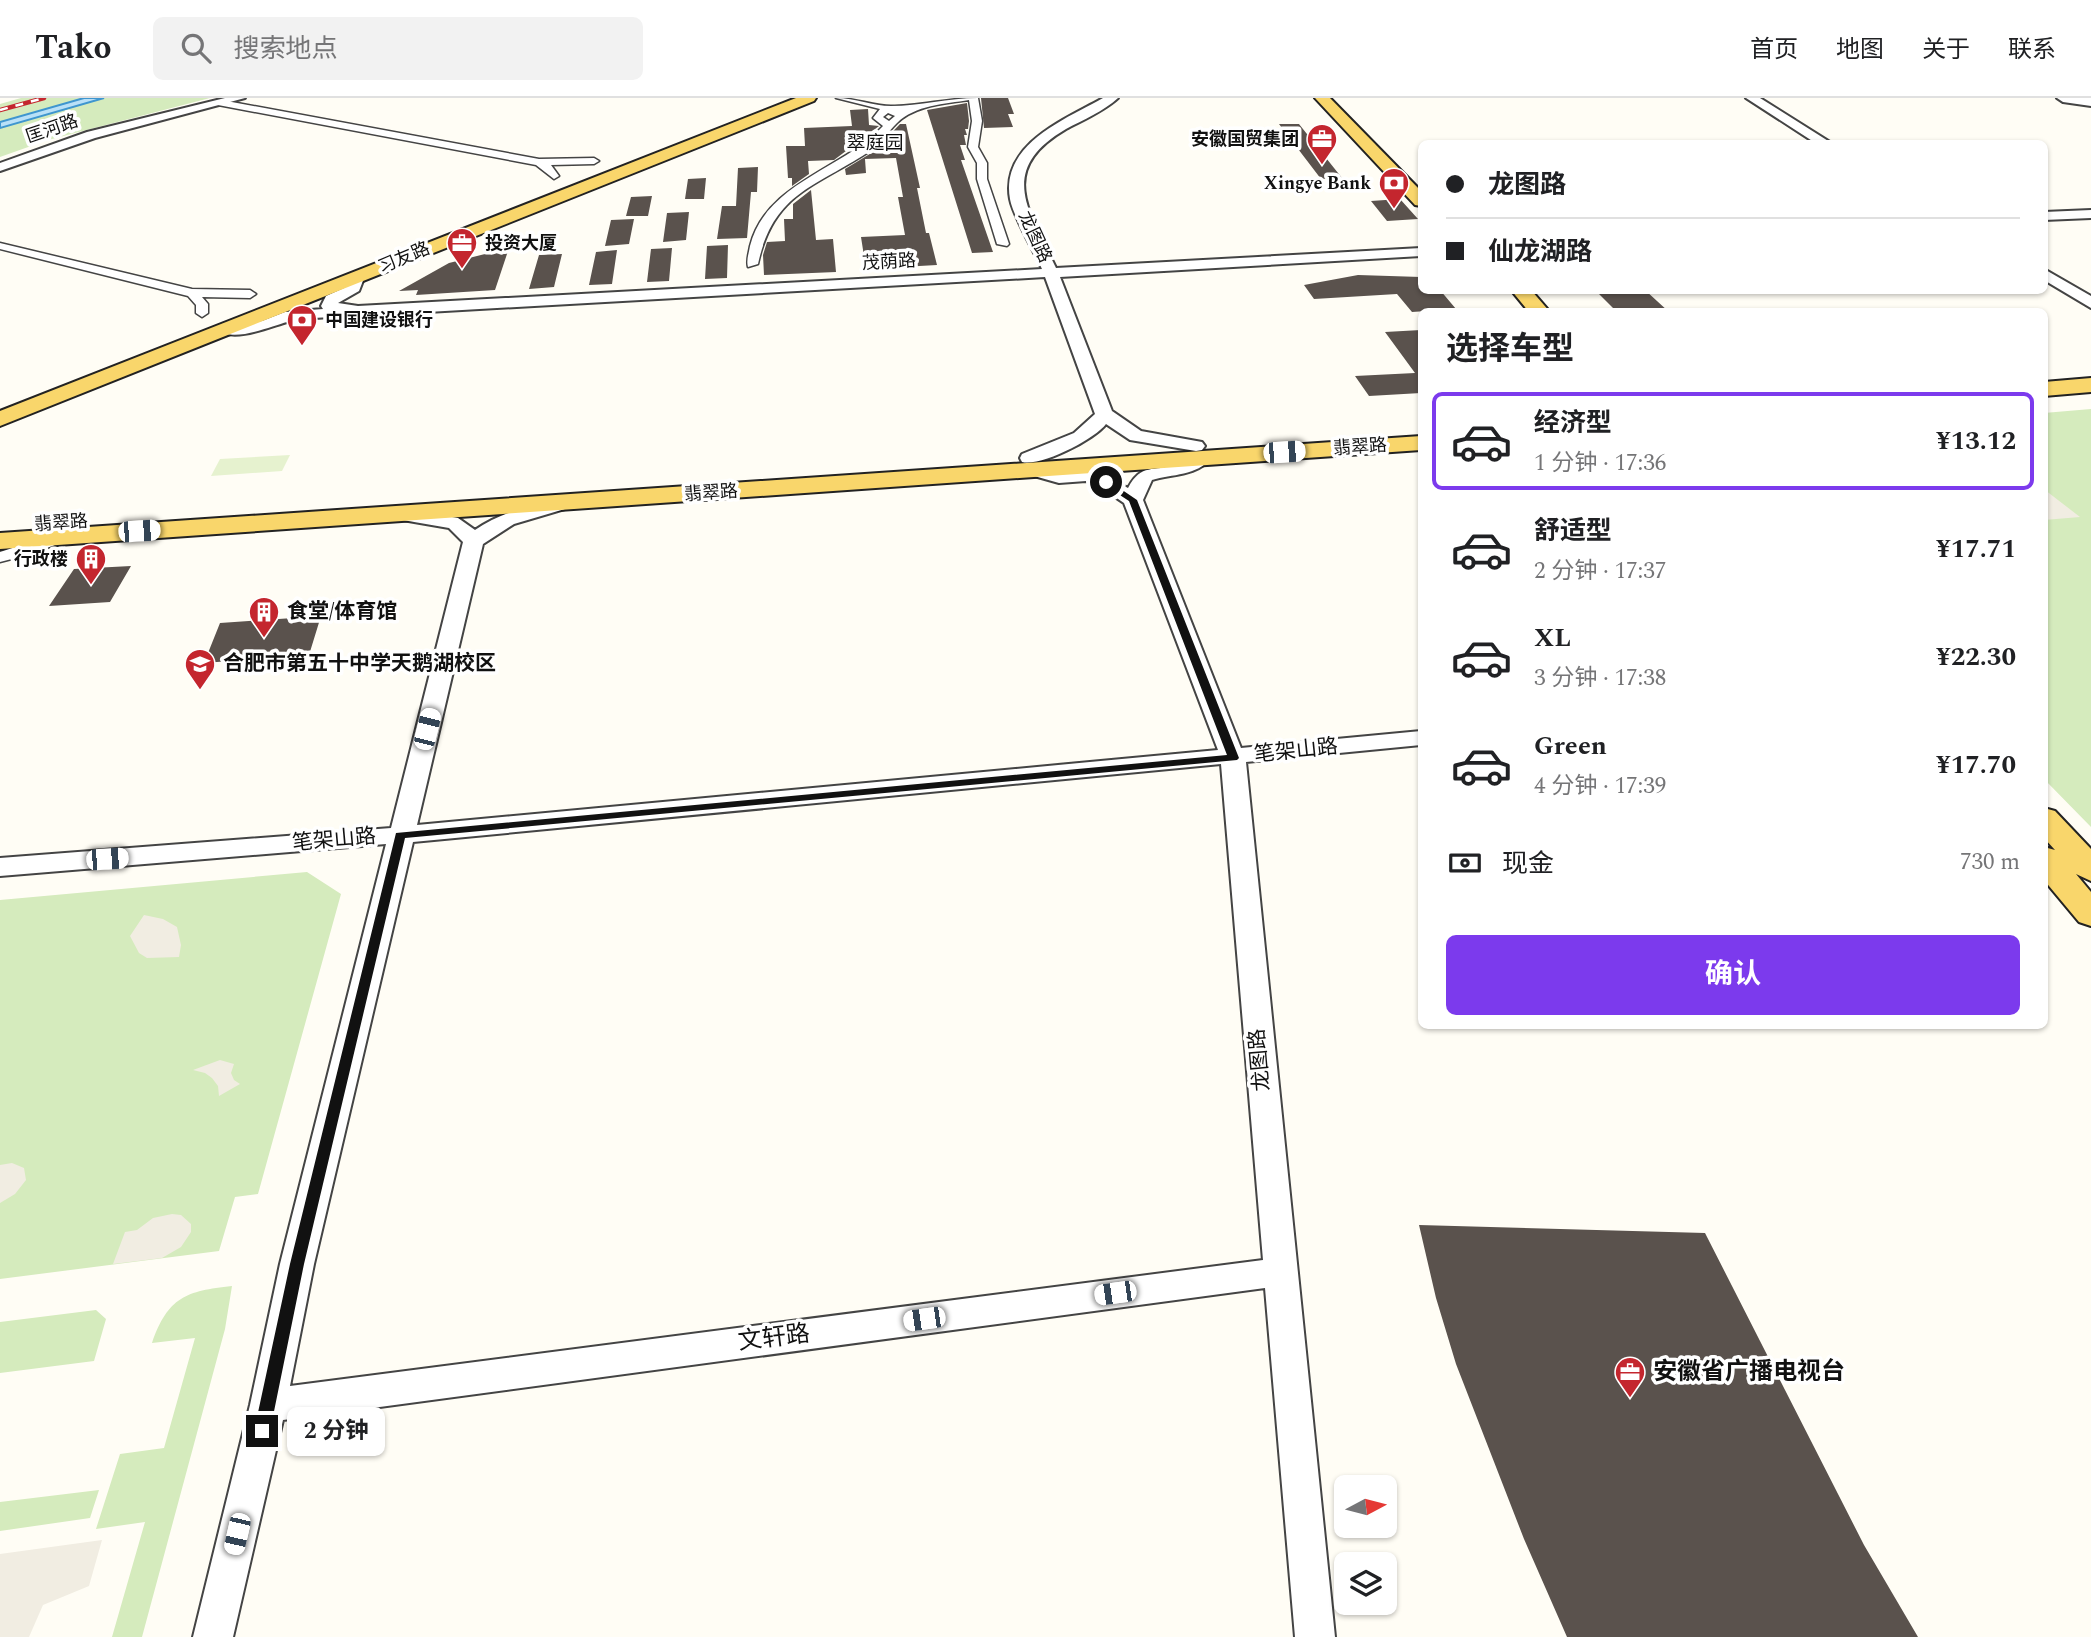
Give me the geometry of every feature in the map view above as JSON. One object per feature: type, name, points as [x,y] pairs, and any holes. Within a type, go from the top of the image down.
[{"type":"main road","name":"习友路","points":[[0,402],[781,98]]},
{"type":"main road","name":"习友路","points":[[0,419],[228,330],[513,213],[809,98]]},
{"type":"main road","points":[[1322,98],[1418,198]]},
{"type":"main road","points":[[1337,98],[1418,184]]},
{"type":"main road","points":[[1511,294],[1523,308]]},
{"type":"main road","points":[[1524,294],[1536,308]]},
{"type":"main road","points":[[2048,389],[2091,385]]},
{"type":"main road","points":[[2048,398],[2091,395]]},
{"type":"main road","name":"翡翠路","points":[[0,541],[568,502],[1199,452],[1418,431]]},
{"type":"main road","name":"翡翠路","points":[[1199,452],[1418,443]]},
{"type":"main road","name":"翡翠路","points":[[0,527],[1032,464]]},
{"type":"main road","points":[[2048,822],[2091,870]]},
{"type":"main road","points":[[2048,863],[2091,914]]},
{"type":"street","name":"匡河路","points":[[0,167],[91,135],[239,98]]},
{"type":"street","points":[[841,98],[887,108],[921,108]]},
{"type":"street","points":[[752,264],[755,245],[771,214],[784,199],[808,181],[864,150],[899,117],[921,108],[967,98]]},
{"type":"street","points":[[973,98],[977,121],[973,147],[982,163],[982,179],[1003,244]]},
{"type":"street","name":"龙图路","points":[[1104,414],[1051,272],[1017,199],[1018,175],[1026,157],[1042,138],[1112,98]]},
{"type":"street","points":[[1752,98],[1820,140]]},
{"type":"street","points":[[2063,98],[2091,102]]},
{"type":"street","points":[[221,103],[539,162],[594,161]]},
{"type":"street","points":[[887,108],[899,117]]},
{"type":"street","points":[[887,108],[878,118],[890,126]]},
{"type":"street","points":[[539,162],[549,168],[554,176]]},
{"type":"street","points":[[2048,216],[2091,214]]},
{"type":"street","points":[[0,246],[192,293],[250,294]]},
{"type":"street","name":"茂荫路","points":[[358,312],[1418,252]]},
{"type":"street","points":[[2048,276],[2091,303]]},
{"type":"street","points":[[356,278],[351,291],[331,299],[329,306],[358,312]]},
{"type":"street","points":[[192,293],[202,304],[202,313]]},
{"type":"street","points":[[228,330],[265,325],[285,317],[358,312]]},
{"type":"street","points":[[1104,414],[1136,436],[1199,452],[1178,470],[1153,471],[1142,477],[1133,500],[1106,482],[1088,475],[1059,477],[1032,464],[1047,449],[1078,440],[1097,428],[1104,414]]},
{"type":"street","name":"龙图路","points":[[1133,500],[1233,758],[1315,1637]]},
{"type":"street","points":[[213,1637],[268,1405],[297,1264],[473,542],[491,526],[508,517],[527,515],[568,502]]},
{"type":"street","points":[[398,514],[433,521],[450,520],[462,526],[473,542]]},
{"type":"street","points":[[0,557],[62,537]]},
{"type":"street","name":"笔架山路","points":[[0,867],[400,835],[1233,758],[1418,738]]},
{"type":"street","name":"文轩路","points":[[268,1405],[1279,1272]]},
{"type":"green space","points":[[21,98],[210,98],[48,140],[0,157],[0,104]]},
{"type":"green space","points":[[2091,409],[2091,827],[2048,783],[2048,413]]},
{"type":"green space","points":[[290,455],[282,471],[211,476],[220,459]]},
{"type":"green space","points":[[307,872],[341,894],[258,1194],[235,1197],[219,1251],[0,1279],[0,900]]},
{"type":"green space","points":[[232,1286],[225,1329],[142,1637],[112,1637],[145,1522],[96,1529],[120,1454],[164,1448],[195,1338],[152,1343],[165,1315],[181,1299],[202,1291]]},
{"type":"green space","points":[[96,1310],[106,1319],[94,1361],[0,1373],[0,1322]]},
{"type":"green space","points":[[99,1490],[90,1518],[0,1531],[0,1502]]},
{"type":"shaded area","points":[[2048,492],[2080,517],[2048,520]]},
{"type":"shaded area","points":[[144,915],[163,919],[177,927],[181,945],[179,957],[147,958],[139,953],[130,936]]},
{"type":"shaded area","points":[[220,1060],[234,1064],[231,1073],[234,1080],[240,1084],[219,1096],[218,1086],[212,1078],[193,1070]]},
{"type":"shaded area","points":[[12,1163],[24,1168],[26,1180],[15,1194],[0,1203],[0,1165]]},
{"type":"shaded area","points":[[181,1215],[191,1224],[191,1232],[181,1247],[162,1258],[113,1264],[125,1232],[137,1230],[153,1218]]},
{"type":"shaded area","points":[[102,1540],[89,1586],[43,1605],[29,1637],[0,1637],[0,1554]]},
{"type":"water","points":[[84,98],[104,98],[0,128],[0,122]]},
{"type":"building","points":[[981,98],[1008,98],[1014,114],[1008,114],[1013,127],[984,128]]},
{"type":"building","points":[[967,103],[969,121],[968,129],[965,129],[967,135],[964,135],[966,145],[960,145],[965,160],[961,160],[993,252],[972,253],[927,110]]},
{"type":"building","points":[[868,109],[869,125],[879,126],[834,160],[808,161],[809,174],[792,186],[792,178],[788,178],[786,146],[805,146],[804,128],[852,126],[850,110]]},
{"type":"building","points":[[900,124],[906,124],[920,188],[917,188],[926,233],[929,233],[937,265],[866,269],[861,237],[905,235],[898,197],[903,197],[896,158],[865,159],[866,173],[846,175],[845,169],[873,152]]},
{"type":"building","points":[[1279,124],[1299,124],[1342,178],[1321,179]]},
{"type":"building","points":[[758,167],[757,192],[751,192],[747,238],[717,239],[722,206],[736,206],[738,168]]},
{"type":"building","points":[[706,178],[704,199],[685,199],[688,179]]},
{"type":"building","points":[[811,190],[816,240],[833,239],[836,272],[764,275],[763,255],[767,242],[785,241],[784,219],[793,219],[793,204]]},
{"type":"building","points":[[652,196],[648,216],[626,216],[631,197]]},
{"type":"building","name":"Xingye Bank","points":[[1400,199],[1418,219],[1387,221],[1371,201]]},
{"type":"building","points":[[689,212],[686,240],[663,242],[667,213]]},
{"type":"building","points":[[634,219],[629,244],[605,246],[611,220]]},
{"type":"building","points":[[728,245],[727,278],[705,279],[707,246]]},
{"type":"building","name":"投资大厦","points":[[509,248],[495,290],[416,295],[418,290],[399,291],[449,263]]},
{"type":"building","points":[[672,248],[669,281],[647,282],[651,249]]},
{"type":"building","points":[[617,250],[612,284],[589,285],[596,252]]},
{"type":"building","points":[[562,254],[554,287],[529,289],[539,255]]},
{"type":"building","points":[[1358,275],[1418,277],[1418,294],[1443,294],[1455,308],[1418,308],[1418,312],[1412,312],[1397,294],[1314,299],[1304,285]]},
{"type":"building","points":[[1599,294],[1649,294],[1665,308],[1613,308]]},
{"type":"building","points":[[1418,330],[1418,393],[1369,396],[1355,376],[1415,373],[1385,332]]},
{"type":"building","name":"行政楼","points":[[131,566],[110,602],[49,606],[74,569]]},
{"type":"building","name":"食堂/体育馆","points":[[321,616],[309,655],[204,663],[220,623]]},
{"type":"building","name":"安徽省广播电视台","points":[[1419,1225],[1705,1233],[1864,1545],[1918,1637],[1567,1637],[1524,1539],[1456,1364],[1436,1298]]},
{"type":"railway","points":[[0,110],[44,98]]},
{"type":"place","name":"安徽国贸集团","points":[[1322,166]]},
{"type":"place","name":"Xingye Bank","points":[[1394,210]]},
{"type":"place","name":"投资大厦","points":[[462,270]]},
{"type":"place","name":"中国建设银行","points":[[302,347]]},
{"type":"place","name":"行政楼","points":[[91,586]]},
{"type":"place","name":"食堂/体育馆","points":[[264,639]]},
{"type":"place","name":"合肥市第五十中学天鹅湖校区","points":[[200,691]]},
{"type":"place","name":"安徽省广播电视台","points":[[1630,1399]]},
{"type":"district","name":"翠庭园","points":[[875,143]]},
{"type":"route","points":[[262,1431],[297,1264],[400,835],[1233,758],[1133,500],[1106,482]]}]
